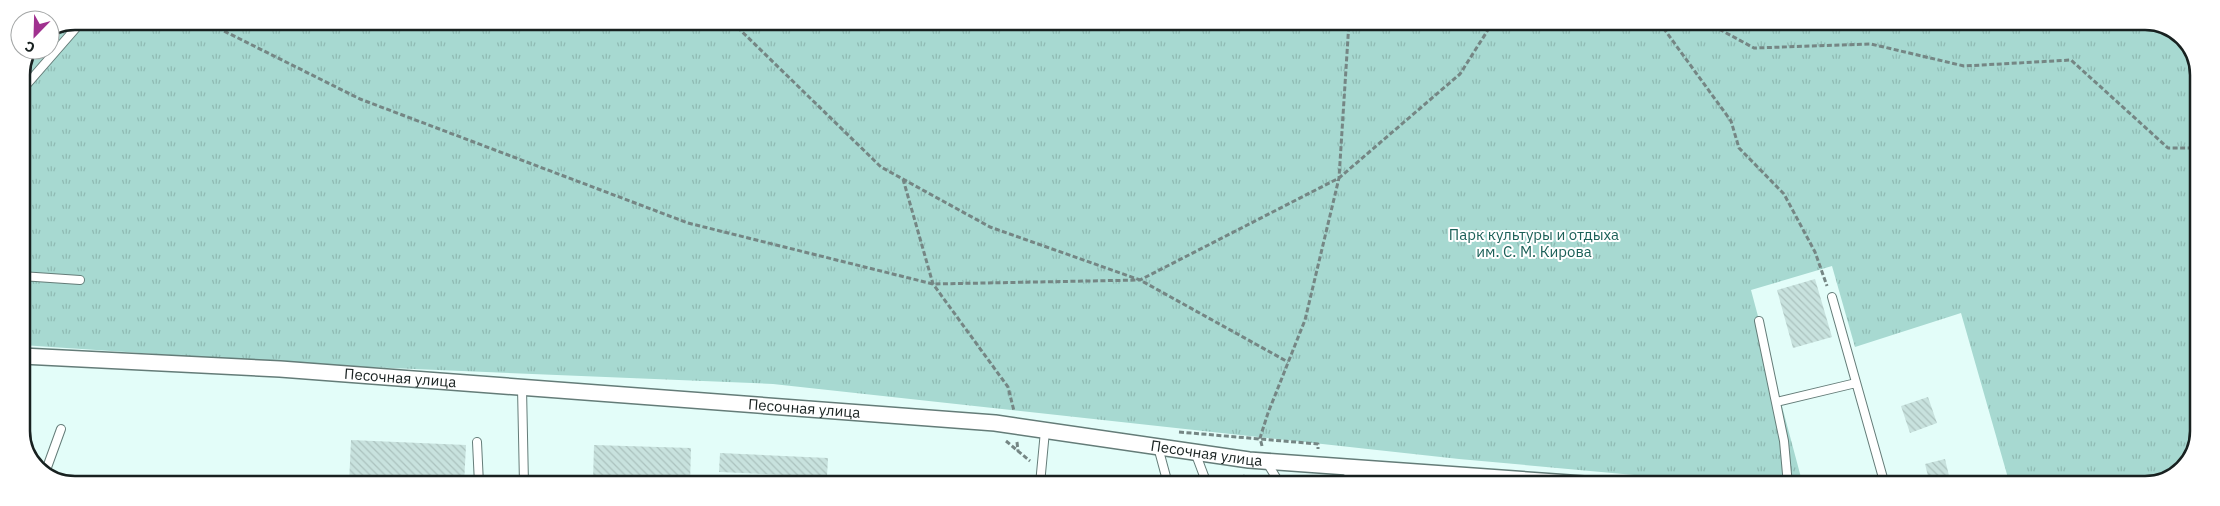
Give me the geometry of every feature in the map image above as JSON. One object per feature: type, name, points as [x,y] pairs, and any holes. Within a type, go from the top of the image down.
[{"type":"street","name":"Песочная улица","points":[[30,356],[280,369],[995,423],[1266,461],[1474,476]]},
{"type":"lane","points":[[30,81],[74,30]]},
{"type":"lane","points":[[30,277],[80,280]]},
{"type":"lane","points":[[1832,297],[1882,476]]},
{"type":"lane","points":[[1759,321],[1784,441],[1787,476]]},
{"type":"lane","points":[[1776,402],[1856,383]]},
{"type":"lane","points":[[522,388],[524,476]]},
{"type":"lane","points":[[47,467],[61,429]]},
{"type":"lane","points":[[1041,476],[1045,431]]},
{"type":"lane","points":[[477,442],[479,476]]},
{"type":"lane","points":[[1158,447],[1166,476]]},
{"type":"lane","points":[[1194,452],[1203,476]]},
{"type":"lane","points":[[1266,461],[1275,476]]},
{"type":"lane","points":[[1350,476],[1363,468]]},
{"type":"path","points":[[222,30],[360,99],[688,222],[934,284],[1140,280],[1339,178],[1460,74],[1488,30]]},
{"type":"path","points":[[740,30],[881,167],[990,227],[1140,280],[1288,362]]},
{"type":"path","points":[[1266,461],[1260,438],[1305,320],[1339,178],[1349,30]]},
{"type":"path","points":[[1664,30],[1731,122],[1739,148],[1784,194],[1815,252],[1832,297]]},
{"type":"path","points":[[1721,30],[1754,48],[1871,44],[1964,66],[2071,60],[2168,148],[2190,148]]},
{"type":"path","points":[[903,179],[934,284],[1008,387],[1017,426],[1018,451]]},
{"type":"path","points":[[995,423],[1003,438],[1037,467],[1040,476]]},
{"type":"green space","name":"Парк культуры и отдыха им. С. М. Кирова","points":[[75,30],[2154,31],[2168,36],[2179,45],[2187,58],[2190,72],[2190,431],[2188,446],[2173,467],[2160,474],[2151,476],[2007,476],[1961,313],[1855,347],[1832,266],[1751,290],[1801,476],[1645,476],[1459,459],[773,384],[318,365],[30,346],[32,60],[60,60],[60,32]]},
{"type":"building","points":[[1815,279],[1832,337],[1793,348],[1777,290]]},
{"type":"building","points":[[1928,397],[1937,423],[1910,433],[1901,406]]},
{"type":"building","points":[[351,440],[466,445],[464,476],[349,476]]},
{"type":"building","points":[[594,445],[691,448],[690,476],[593,476]]},
{"type":"building","points":[[720,453],[828,458],[827,476],[719,472]]},
{"type":"building","points":[[1945,459],[1949,476],[1928,476],[1925,464]]}]
